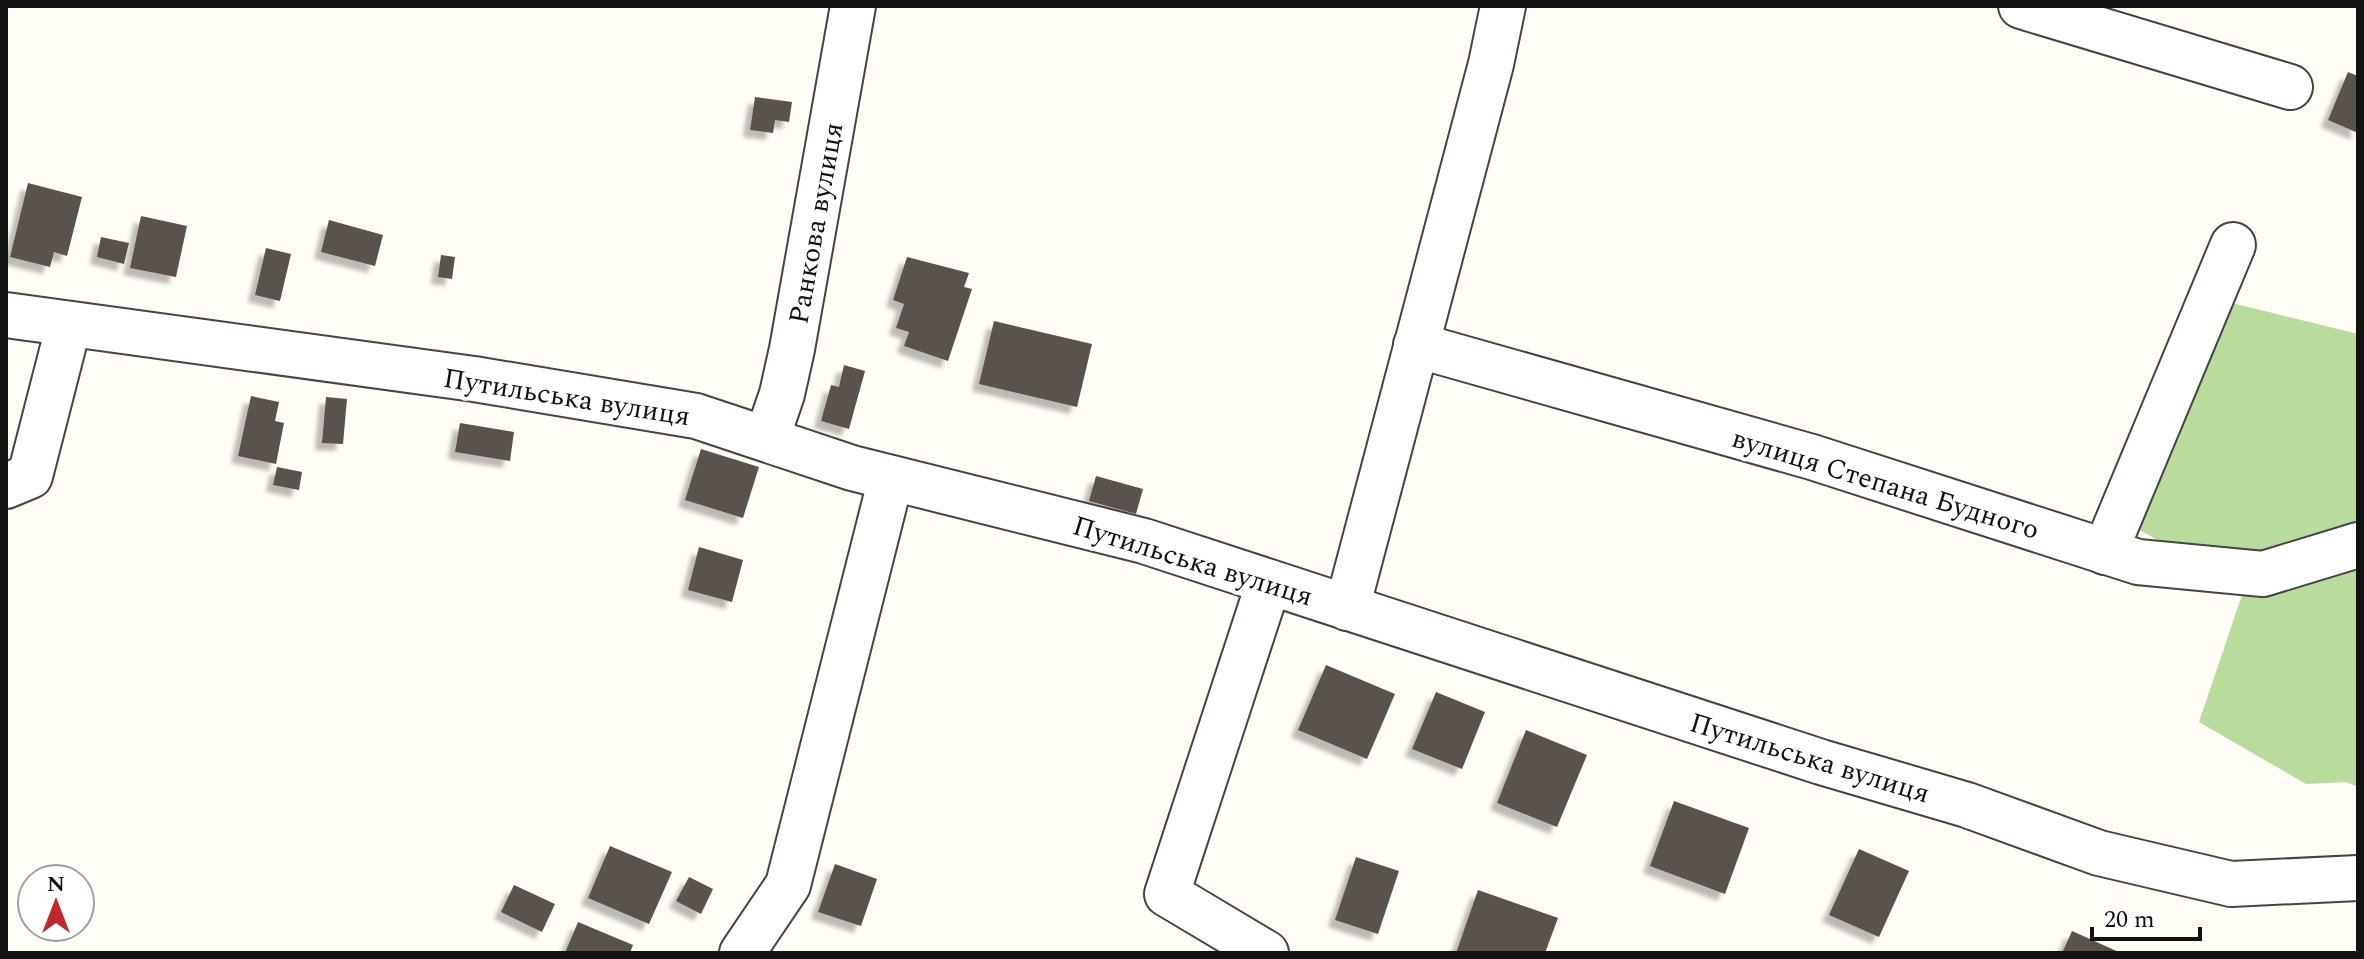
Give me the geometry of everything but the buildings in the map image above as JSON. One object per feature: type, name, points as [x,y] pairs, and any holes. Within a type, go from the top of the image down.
[{"type":"street","name":"Ранкова вулиця","points":[[767,438],[780,402],[792,349],[853,6]]},
{"type":"street","points":[[1347,608],[1491,64],[1503,6]]},
{"type":"street","points":[[2021,6],[2290,87]]},
{"type":"street","points":[[2105,552],[2233,245]]},
{"type":"street","name":"Путильська вулиця","points":[[6,315],[328,358],[696,416],[852,468],[1144,541],[1764,744],[1967,805],[2099,853],[2231,884],[2358,878]]},
{"type":"street","points":[[6,486],[30,476],[69,324]]},
{"type":"street","name":"вулиця Степана Будного","points":[[1416,345],[1812,457],[2138,562],[2263,574],[2358,545]]},
{"type":"street","points":[[742,953],[788,885],[891,478]]},
{"type":"street","points":[[1266,953],[1167,894],[1269,582]]},
{"type":"green space","points":[[2212,298],[2358,334],[2358,787],[2346,782],[2306,784],[2199,722],[2244,589],[2131,525]]}]
